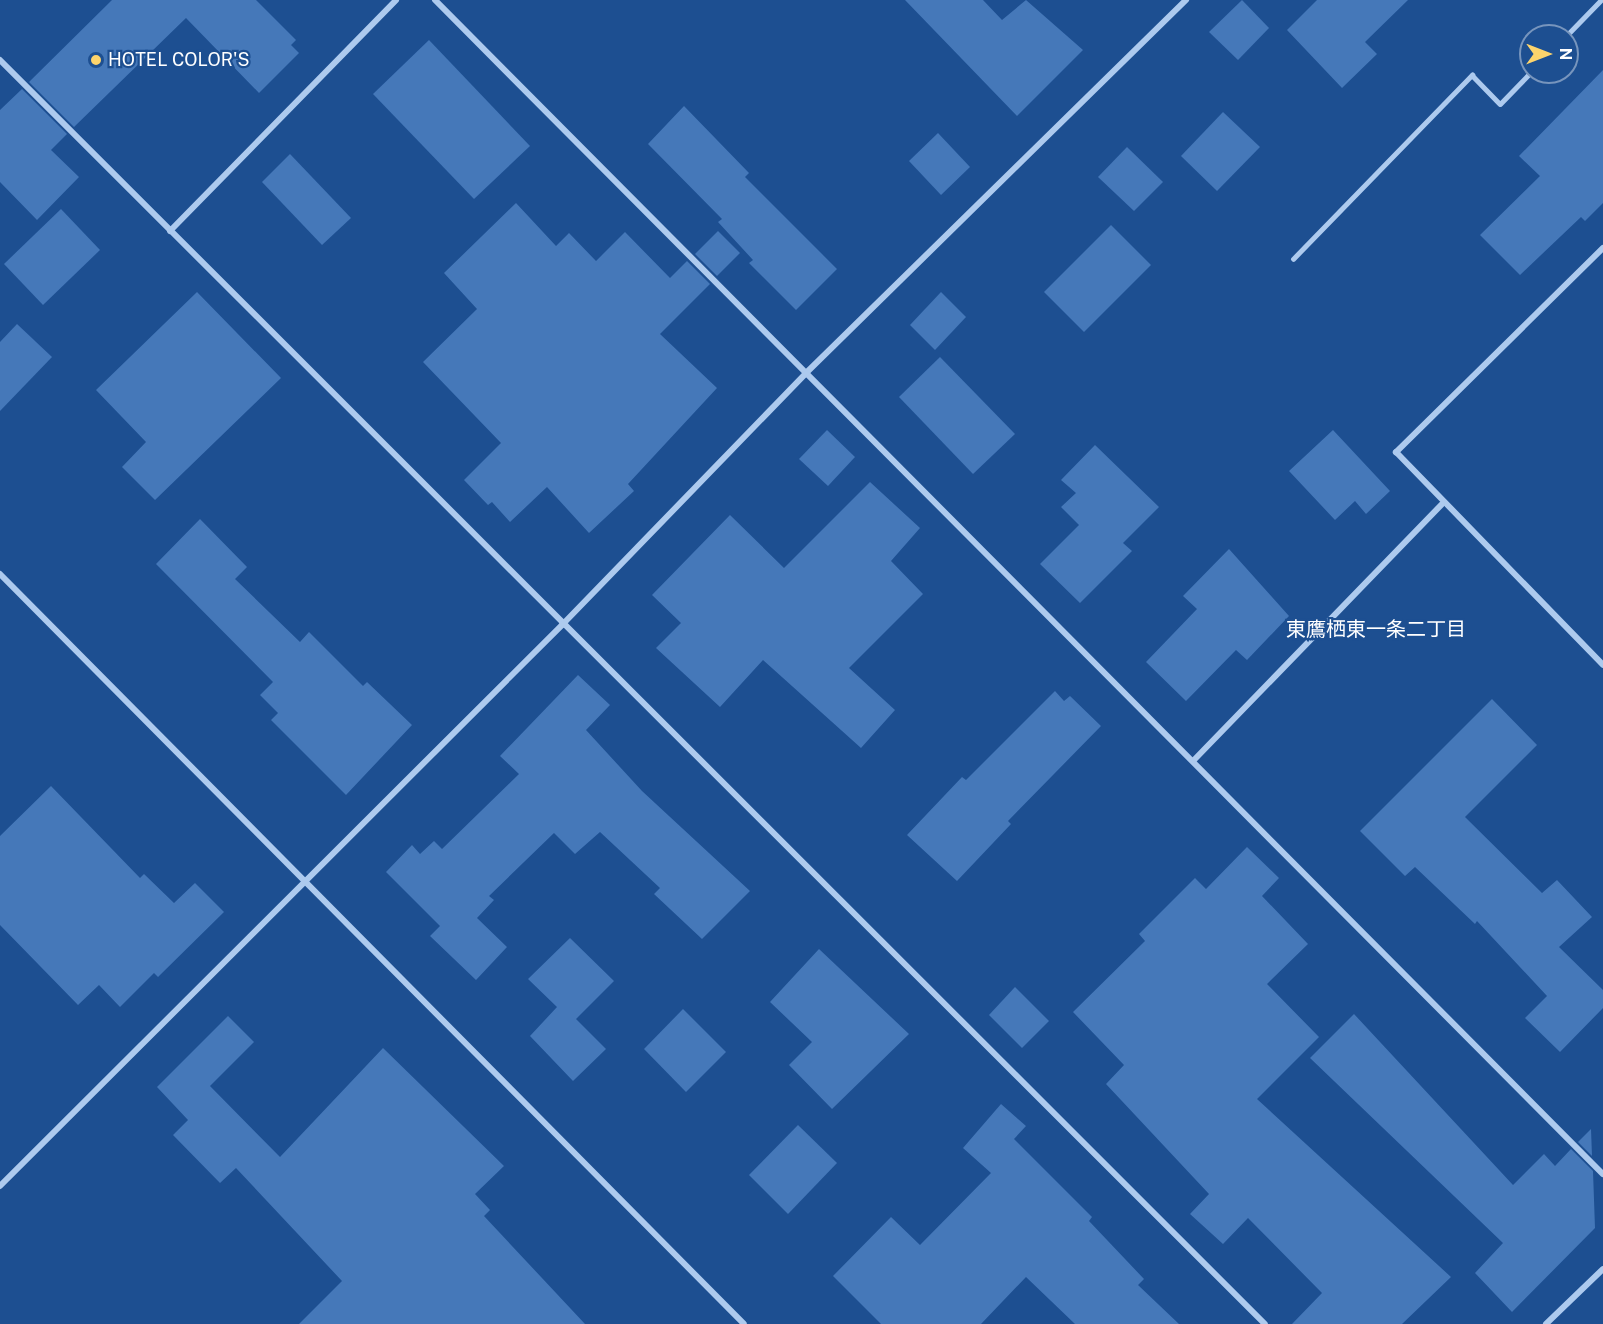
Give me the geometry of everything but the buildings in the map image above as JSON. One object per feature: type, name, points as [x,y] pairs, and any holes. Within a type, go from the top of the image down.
[{"type":"street","points":[[170,231],[396,0]]},
{"type":"street","points":[[435,0],[804,374],[1194,760],[1603,1174]]},
{"type":"street","points":[[0,1186],[562,625],[804,374],[1186,0]]},
{"type":"street","points":[[0,60],[562,625],[1265,1324]]},
{"type":"street","points":[[1602,250],[1396,452],[1442,504],[1603,665]]},
{"type":"street","points":[[1194,760],[1442,504]]},
{"type":"street","points":[[0,573],[304,884],[744,1324]]},
{"type":"street","points":[[1546,1324],[1603,1269]]},
{"type":"lane","points":[[1578,24],[1601,0]]},
{"type":"lane","points":[[1293,259],[1472,75],[1500,104],[1519,84]]},
{"type":"place","name":"HOTEL COLOR'S","points":[[96,60]]},
{"type":"district","name":"東鷹栖東一条二丁目","points":[[1376,629]]}]
